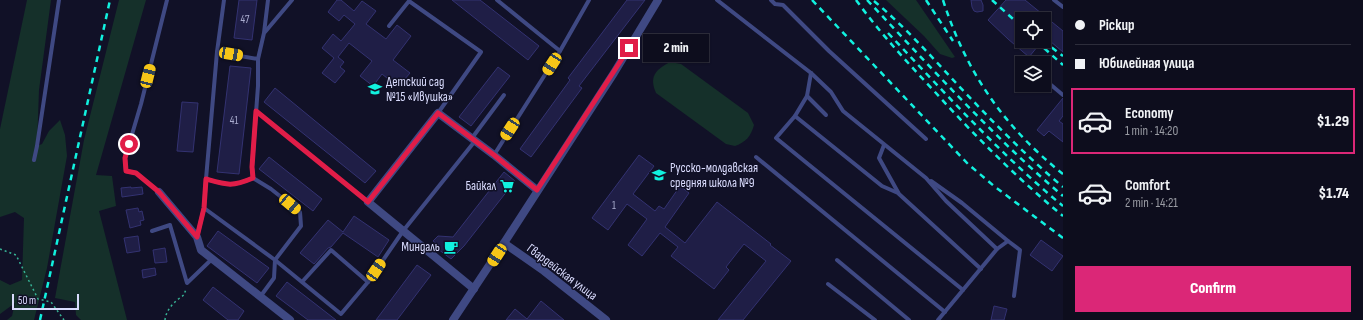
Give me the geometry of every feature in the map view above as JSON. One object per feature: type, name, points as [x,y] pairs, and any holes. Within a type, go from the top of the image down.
[{"type":"street","points":[[453,320],[614,72],[658,0]]},
{"type":"street","points":[[474,289],[368,202],[438,113],[494,155],[537,190]]},
{"type":"street","points":[[159,192],[197,237],[201,250],[290,320]]},
{"type":"street","name":"Гвардейская улица","points":[[504,243],[544,271],[606,320]]},
{"type":"lane","points":[[34,160],[59,0]]},
{"type":"lane","points":[[159,192],[136,173],[126,171],[125,158],[141,104],[167,0]]},
{"type":"lane","points":[[197,237],[204,208],[224,0]]},
{"type":"lane","points":[[253,178],[252,167],[258,59],[264,33],[268,0]]},
{"type":"lane","points":[[264,33],[292,0]]},
{"type":"lane","points":[[497,0],[560,51]]},
{"type":"lane","points":[[494,155],[560,51],[589,0]]},
{"type":"lane","points":[[717,0],[810,73],[831,92],[843,111],[884,145],[926,178],[962,203],[1020,250],[1014,296]]},
{"type":"lane","points":[[771,0],[775,4],[783,5],[829,51],[926,139]]},
{"type":"lane","points":[[1054,0],[1063,7]]},
{"type":"lane","points":[[389,26],[409,1],[481,52],[438,113]]},
{"type":"lane","points":[[218,52],[258,59]]},
{"type":"lane","points":[[810,73],[807,96],[795,116],[776,138],[963,290]]},
{"type":"lane","points":[[1051,84],[1063,95]]},
{"type":"lane","points":[[204,208],[275,260],[341,314],[368,282],[403,231],[473,139],[504,95]]},
{"type":"lane","points":[[807,96],[826,115]]},
{"type":"lane","points":[[256,111],[368,202]]},
{"type":"lane","points":[[795,116],[882,186],[899,194],[981,269]]},
{"type":"lane","points":[[884,145],[879,158],[899,194]]},
{"type":"lane","points":[[756,157],[945,312]]},
{"type":"lane","points":[[206,179],[229,185],[239,184],[253,178]]},
{"type":"lane","points":[[253,178],[271,189],[300,212],[301,226],[275,260],[274,278],[260,297]]},
{"type":"lane","points":[[926,178],[946,201],[997,249]]},
{"type":"lane","points":[[152,231],[170,225],[187,283],[213,259]]},
{"type":"lane","points":[[938,320],[997,249],[1008,241]]},
{"type":"lane","points":[[302,282],[331,250],[368,282]]},
{"type":"lane","points":[[837,260],[909,320]]},
{"type":"lane","points":[[828,284],[875,320]]},
{"type":"path","points":[[0,249],[16,255],[38,298],[51,302],[64,320]]},
{"type":"path","points":[[165,320],[165,316],[176,300],[184,295],[187,283]]},
{"type":"green space","points":[[27,0],[51,0],[39,90],[37,146],[42,144],[49,131],[60,120],[65,135],[67,156],[47,268],[34,320],[7,320],[12,316],[15,303],[0,314],[0,280],[10,285],[22,280],[24,218],[15,212],[0,217],[0,129]]},
{"type":"green space","points":[[119,0],[146,0],[96,175],[112,176],[116,206],[99,211],[127,320],[81,320],[76,315],[75,302],[55,298],[84,140]]},
{"type":"green space","points":[[886,0],[916,0],[955,57],[952,58],[940,54],[924,36]]},
{"type":"green space","points":[[670,62],[681,64],[748,113],[754,125],[748,138],[735,146],[726,144],[656,93],[653,78],[660,68]]},
{"type":"building","points":[[239,0],[257,0],[252,40],[234,38]]},
{"type":"building","points":[[337,0],[341,0],[354,11],[362,1],[376,11],[366,24],[386,39],[397,25],[411,36],[393,60],[410,73],[398,87],[382,74],[373,86],[360,76],[372,61],[349,43],[338,57],[344,62],[340,67],[345,71],[335,83],[322,73],[334,58],[322,48],[333,34],[341,41],[355,24],[344,15],[339,21],[328,12]]},
{"type":"building","points":[[452,0],[480,0],[539,46],[528,60]]},
{"type":"building","points":[[627,0],[645,0],[579,86],[582,88],[531,157],[520,149],[570,80],[568,78]]},
{"type":"building","points":[[971,0],[981,0],[983,11],[974,11]]},
{"type":"building","points":[[1006,0],[1025,0],[1040,12],[1015,12],[1015,45],[988,20]]},
{"type":"building","points":[[1051,21],[1063,31],[1063,52],[1051,42]]},
{"type":"building","points":[[1018,48],[1036,48],[1030,56]]},
{"type":"building","points":[[230,66],[251,68],[239,174],[217,172]]},
{"type":"building","points":[[498,67],[510,76],[471,126],[459,117]]},
{"type":"building","points":[[275,88],[376,171],[365,183],[264,102]]},
{"type":"building","points":[[1063,98],[1063,116],[1059,121],[1063,124],[1063,142],[1049,131],[1044,136],[1037,130]]},
{"type":"building","points":[[182,102],[198,103],[193,152],[177,151]]},
{"type":"building","points":[[639,155],[654,166],[633,194],[655,211],[659,206],[664,209],[680,186],[689,193],[665,227],[685,243],[717,202],[791,261],[743,320],[718,320],[766,261],[744,244],[726,267],[729,270],[714,289],[671,256],[678,247],[660,233],[642,256],[628,245],[647,219],[627,204],[608,230],[592,218]]},
{"type":"building","points":[[269,157],[322,199],[313,211],[259,169]]},
{"type":"building","points":[[504,172],[515,181],[464,246],[451,259],[438,249],[440,246],[433,241],[438,236],[453,237]]},
{"type":"building","points":[[142,187],[143,194],[122,197],[121,188]]},
{"type":"building","points":[[138,208],[139,212],[142,211],[144,220],[140,221],[141,225],[130,228],[126,210]]},
{"type":"building","points":[[354,216],[389,240],[378,257],[343,233],[314,264],[300,253],[328,220],[343,232]]},
{"type":"building","points":[[218,231],[269,268],[257,283],[207,246]]},
{"type":"building","points":[[138,236],[140,251],[127,253],[124,238]]},
{"type":"building","points":[[1041,240],[1063,256],[1052,271],[1030,255]]},
{"type":"building","points":[[165,248],[167,262],[155,263],[153,250]]},
{"type":"building","points":[[417,265],[431,275],[397,320],[376,320]]},
{"type":"building","points":[[155,268],[156,275],[143,278],[142,270]]},
{"type":"building","points":[[287,282],[336,320],[308,320],[276,296]]},
{"type":"building","points":[[213,287],[244,311],[238,320],[228,320],[203,300]]},
{"type":"building","points":[[541,301],[564,320],[506,320],[515,309],[527,319]]},
{"type":"building","points":[[994,306],[1007,309],[1004,320],[991,320]]},
{"type":"railway","points":[[40,320],[110,0]]},
{"type":"railway","points":[[812,0],[968,164],[994,186],[1063,238]]},
{"type":"railway","points":[[856,0],[914,70],[965,125],[1013,172],[1063,216]]},
{"type":"railway","points":[[867,0],[938,76],[1011,149],[1063,196]]},
{"type":"railway","points":[[926,0],[953,41]]},
{"type":"railway","points":[[943,0],[963,51],[990,96],[1005,117],[1023,137],[1063,174]]},
{"type":"railway","points":[[992,0],[1015,21]]},
{"type":"railway","points":[[874,1],[896,20],[1008,136],[1063,187]]},
{"type":"railway","points":[[888,33],[995,144],[1063,206]]},
{"type":"railway","points":[[1051,47],[1063,56]]},
{"type":"railway","points":[[1044,48],[1063,65]]},
{"type":"place","name":"Детский сад №15 «Ивушка»","points":[[375,89]]},
{"type":"place","name":"Русско-молдавская средняя школа №9","points":[[659,175]]},
{"type":"place","name":"Байкал","points":[[507,186]]},
{"type":"place","name":"Миндаль","points":[[451,247]]},
{"type":"route","points":[[129,144],[125,158],[126,171],[136,173],[159,192],[197,237],[204,208],[206,179],[229,185],[239,184],[253,178],[252,167],[256,111],[368,202],[438,113],[494,155],[537,190],[629,48]]}]
